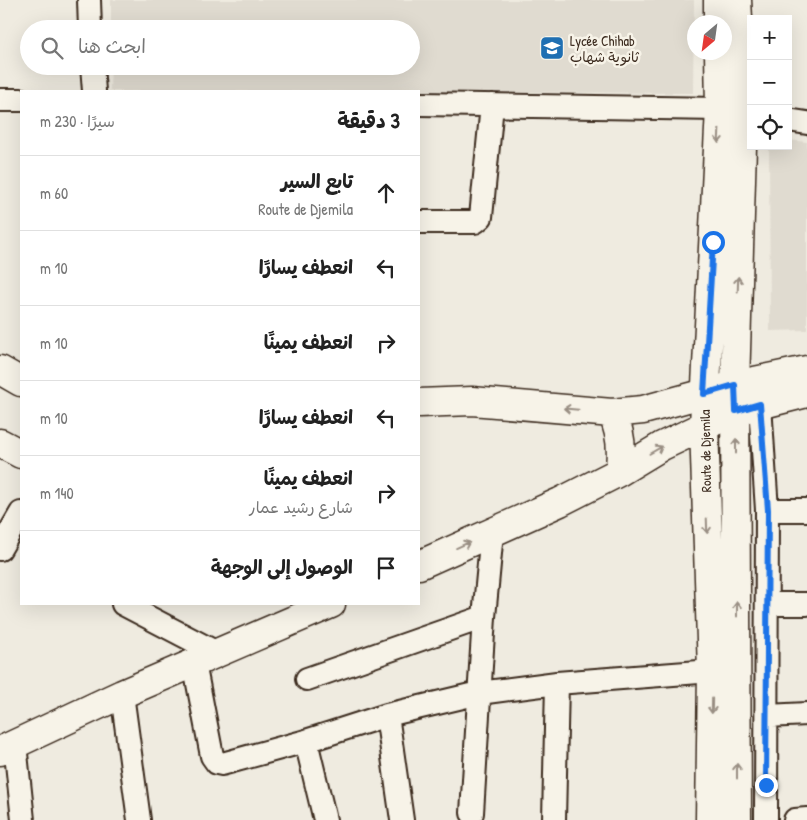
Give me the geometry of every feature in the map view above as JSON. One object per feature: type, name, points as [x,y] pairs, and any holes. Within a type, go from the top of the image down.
[{"type":"main road","points":[[718,0],[718,15]]},
{"type":"main road","points":[[737,0],[744,400],[737,820]]},
{"type":"main road","name":"Route de Djemila","points":[[710,820],[712,671],[704,394],[738,112],[722,60]]},
{"type":"main road","points":[[0,370],[20,381]]},
{"type":"main road","points":[[420,565],[560,502],[704,425],[744,400],[807,370]]},
{"type":"main road","points":[[420,402],[472,401],[612,413],[643,410],[704,394],[744,400],[807,393]]},
{"type":"main road","points":[[612,413],[620,433],[622,458],[619,472]]},
{"type":"main road","points":[[0,443],[20,453]]},
{"type":"main road","points":[[8,747],[122,694],[206,658],[312,607]]},
{"type":"street","points":[[89,0],[90,20]]},
{"type":"street","points":[[93,75],[94,90]]},
{"type":"street","points":[[0,100],[20,100]]},
{"type":"street","points":[[420,104],[738,112]]},
{"type":"street","points":[[420,222],[476,222],[481,217],[492,105]]},
{"type":"street","points":[[792,120],[807,122]]},
{"type":"street","points":[[744,400],[768,510],[766,820]]},
{"type":"street","points":[[768,510],[807,510]]},
{"type":"street","points":[[6,545],[20,515]]},
{"type":"street","points":[[472,813],[484,617],[492,532]]},
{"type":"street","points":[[767,604],[807,604]]},
{"type":"street","points":[[126,605],[206,658],[212,756],[217,763],[222,764],[306,741],[386,716],[479,693],[556,683],[712,671]]},
{"type":"street","points":[[307,678],[484,617]]},
{"type":"street","points":[[554,820],[556,683]]},
{"type":"street","points":[[122,694],[139,820]]},
{"type":"street","points":[[767,716],[807,714]]},
{"type":"street","points":[[386,716],[402,820]]},
{"type":"street","points":[[306,741],[325,820]]},
{"type":"street","points":[[8,747],[23,820]]},
{"type":"street","points":[[795,820],[807,819]]},
{"type":"shaded area","name":"Lycée Chihab ثانوية شهاب","points":[[111,0],[694,0],[694,15],[687,15],[687,60],[693,60],[693,93],[420,92],[420,90],[110,90],[111,75],[420,75],[420,20],[111,20]]},
{"type":"shaded area","points":[[792,140],[807,142],[807,330],[770,331],[769,150],[792,150]]},
{"type":"place","name":"Lycée Chihab ثانوية شهاب","points":[[552,48]]},
{"type":"route","points":[[713,242],[704,394],[735,385],[736,411],[760,404],[768,510],[766,785]]}]
